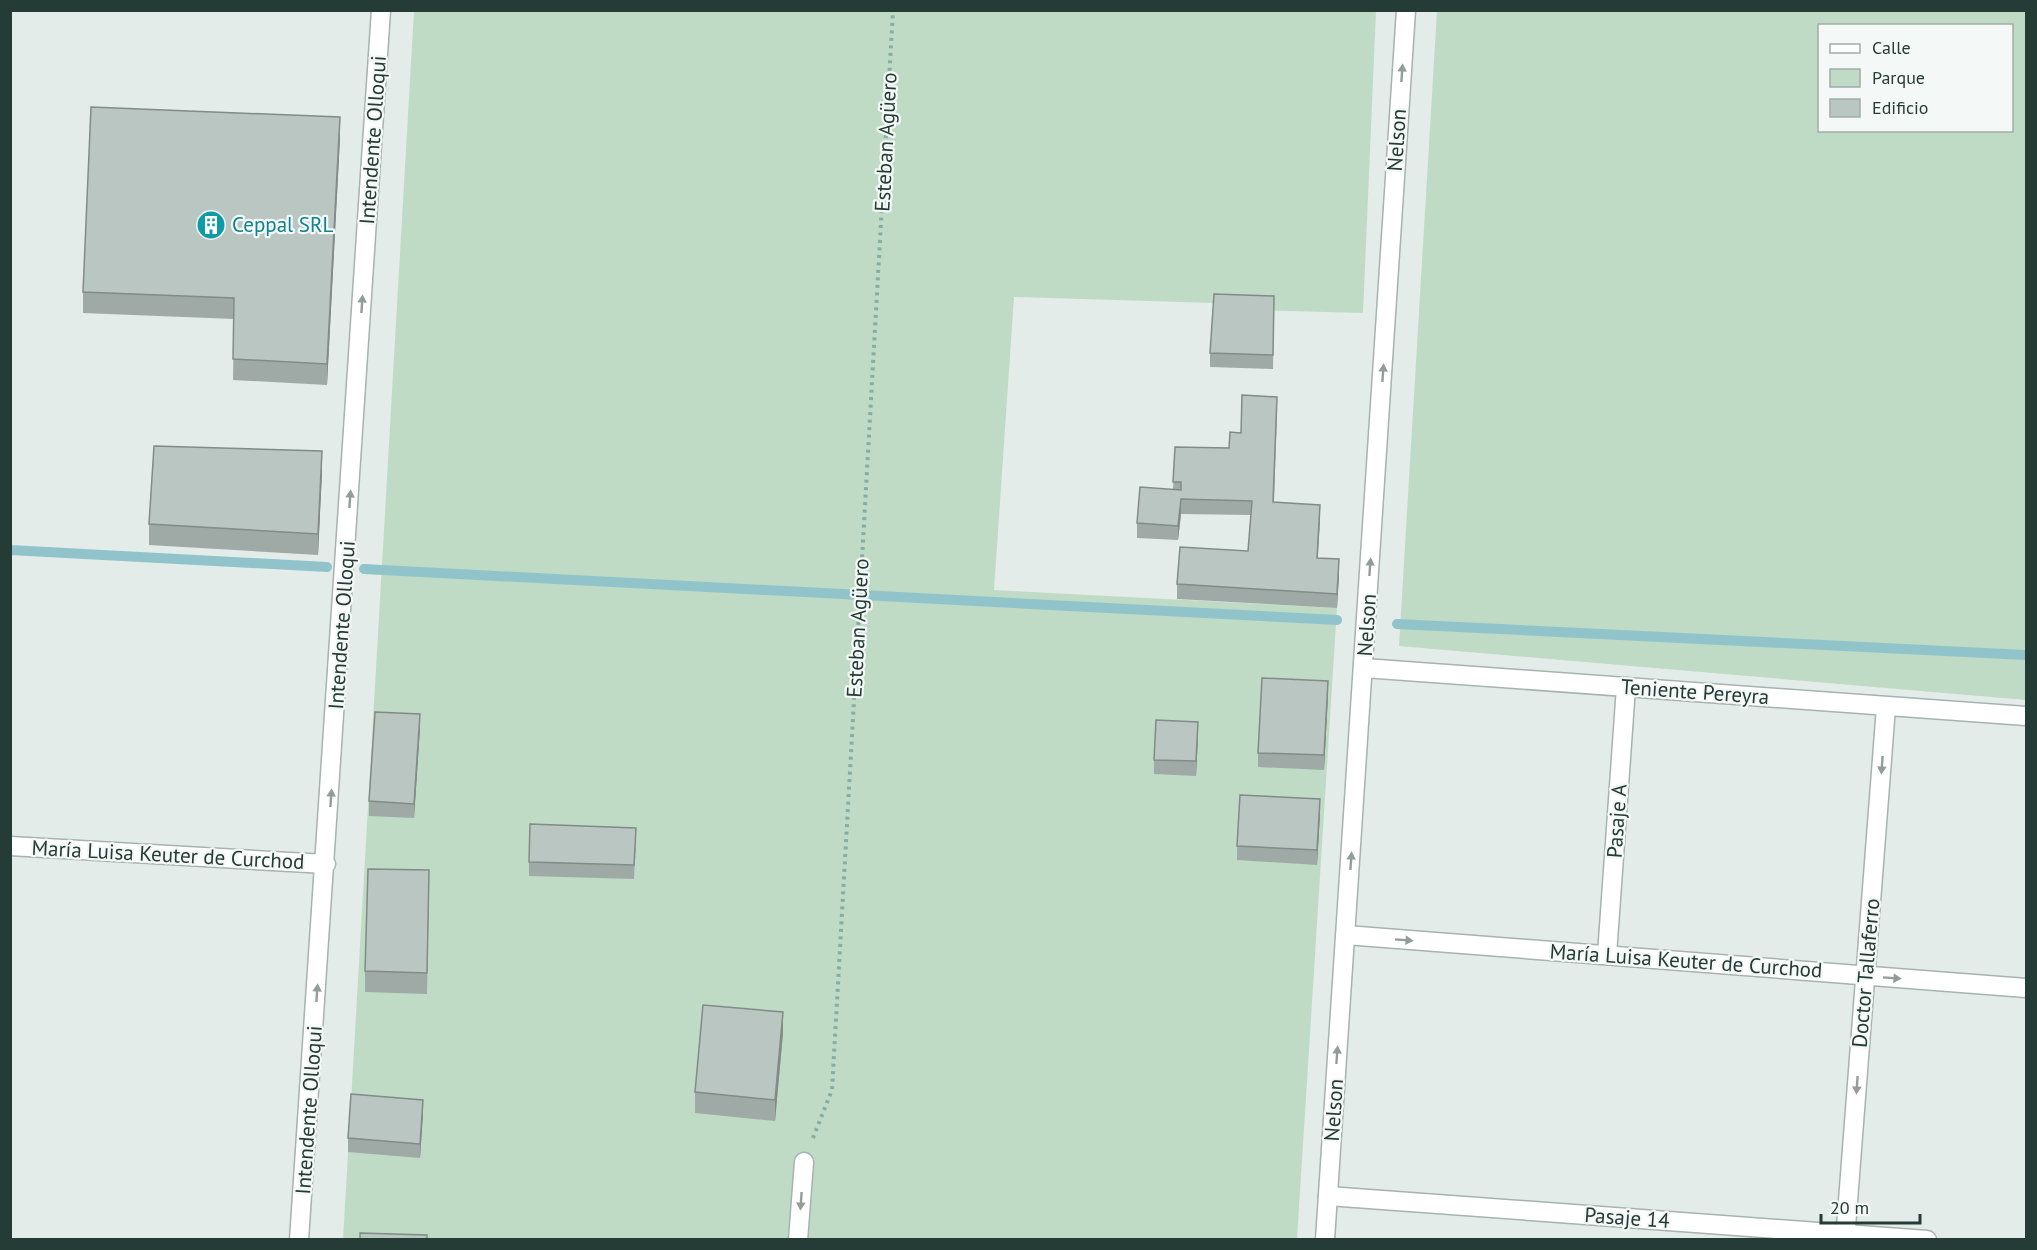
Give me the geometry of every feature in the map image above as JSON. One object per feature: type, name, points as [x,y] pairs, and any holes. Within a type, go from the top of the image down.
[{"type":"street","name":"Intendente Olloqui","points":[[299,1239],[326,864],[381,10]]},
{"type":"street","name":"Nelson","points":[[1325,1239],[1406,10]]},
{"type":"street","name":"Teniente Pereyra","points":[[1364,668],[2026,716]]},
{"type":"street","name":"Pasaje A","points":[[1607,955],[1626,687]]},
{"type":"street","name":"Doctor Tallaferro","points":[[1845,1236],[1886,707]]},
{"type":"street","name":"María Luisa Keuter de Curchod","points":[[10,846],[326,864]]},
{"type":"street","name":"María Luisa Keuter de Curchod","points":[[1346,935],[2026,988]]},
{"type":"street","points":[[798,1239],[804,1162]]},
{"type":"street","name":"Pasaje 14","points":[[1328,1196],[1845,1236],[1927,1239]]},
{"type":"path","name":"Esteban Agüero","points":[[804,1162],[832,1090],[893,10]]},
{"type":"green space","points":[[414,11],[1376,11],[1363,313],[1214,309],[1214,303],[1014,297],[994,590],[1337,608],[1297,1239],[343,1240]]},
{"type":"green space","points":[[1437,11],[2026,11],[2026,700],[1399,646]]},
{"type":"building","name":"Ceppal SRL","points":[[91,107],[340,117],[327,364],[233,359],[234,298],[83,292]]},
{"type":"building","points":[[1214,294],[1274,296],[1273,355],[1210,353]]},
{"type":"building","points":[[1242,395],[1277,397],[1273,502],[1320,505],[1317,558],[1339,559],[1337,594],[1177,584],[1180,547],[1248,551],[1252,501],[1181,499],[1178,526],[1137,523],[1140,487],[1181,490],[1181,482],[1173,482],[1175,447],[1229,448],[1230,432],[1241,433]]},
{"type":"building","points":[[154,446],[322,451],[318,534],[149,524]]},
{"type":"building","points":[[1262,678],[1328,681],[1324,755],[1258,753]]},
{"type":"building","points":[[375,712],[420,714],[414,804],[369,801]]},
{"type":"building","points":[[1156,720],[1198,722],[1196,761],[1154,760]]},
{"type":"building","points":[[1240,795],[1320,799],[1317,850],[1237,846]]},
{"type":"building","points":[[530,824],[636,828],[634,865],[529,862]]},
{"type":"building","points":[[368,869],[429,870],[427,973],[365,971]]},
{"type":"building","points":[[703,1005],[783,1012],[775,1100],[695,1092]]},
{"type":"building","points":[[351,1094],[423,1100],[420,1144],[348,1138]]},
{"type":"building","points":[[360,1233],[427,1235],[427,1239],[360,1239]]},
{"type":"waterway","points":[[10,550],[327,567]]},
{"type":"waterway","points":[[364,569],[1337,620]]},
{"type":"waterway","points":[[1397,624],[2026,655]]},
{"type":"place","name":"Ceppal SRL","points":[[211,225]]}]
